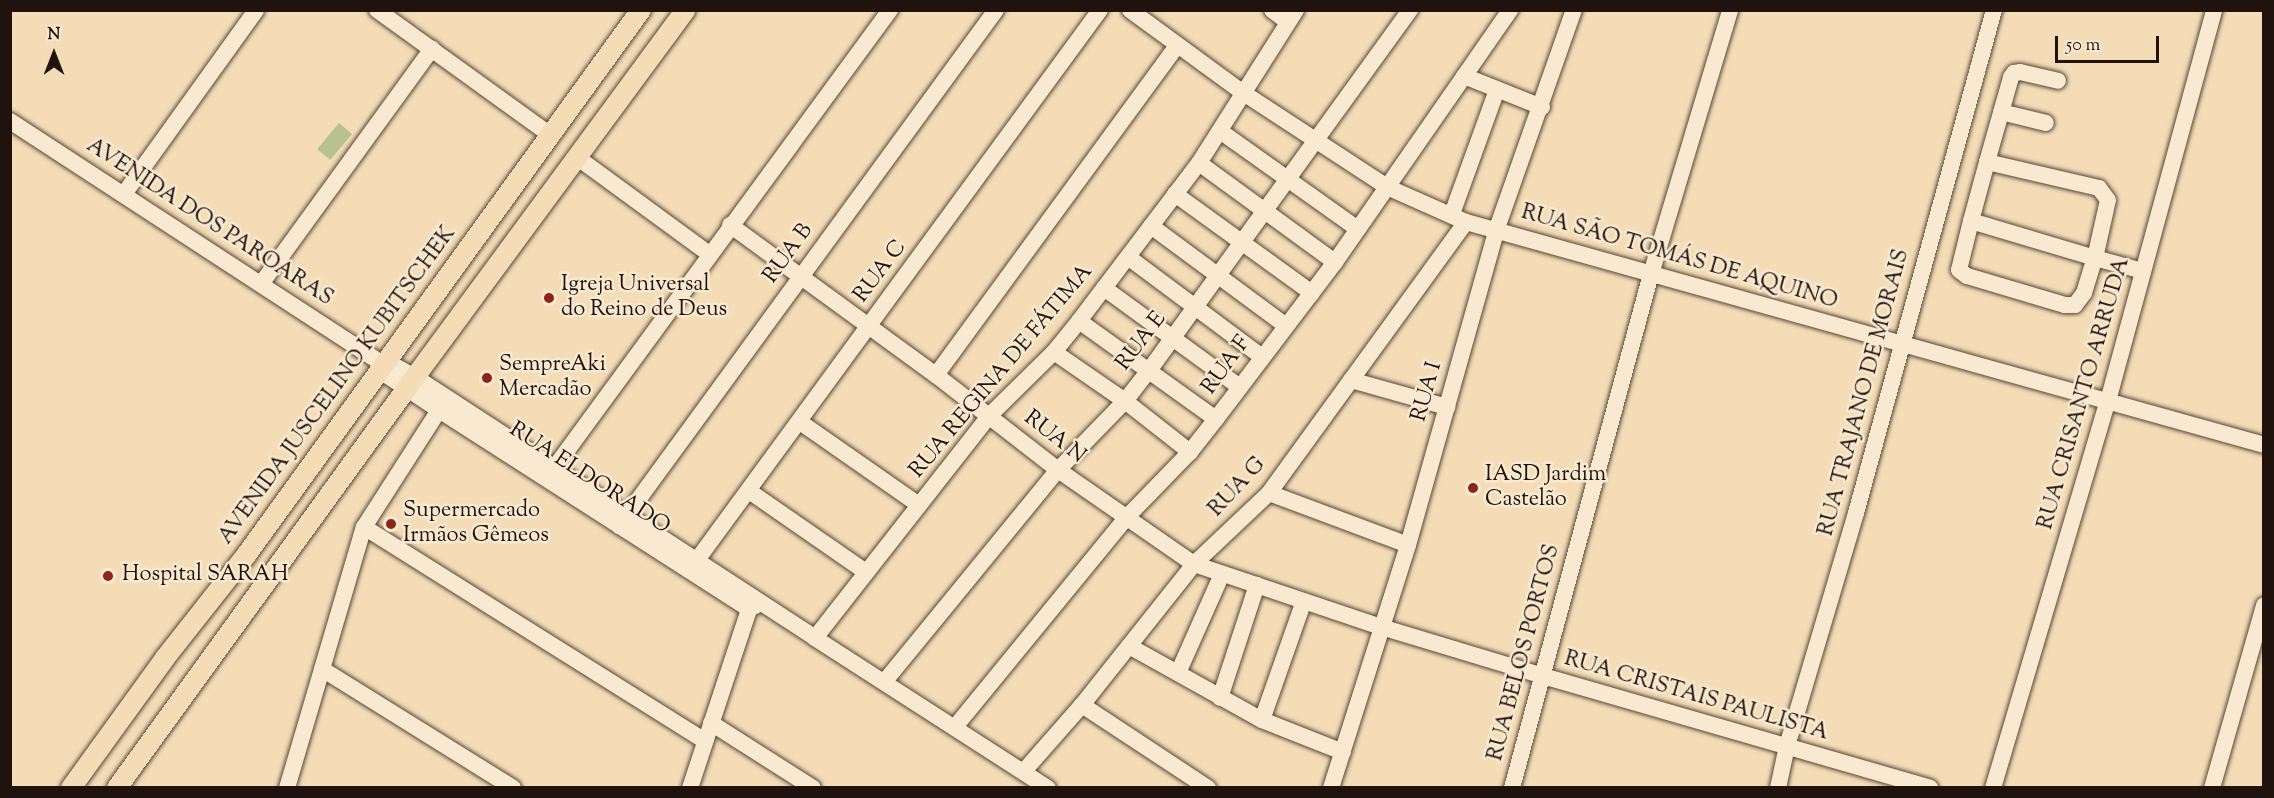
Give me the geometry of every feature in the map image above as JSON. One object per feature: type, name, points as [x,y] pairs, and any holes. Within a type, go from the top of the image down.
[{"type":"main road","name":"AVENIDA JUSCELINO KUBITSCHEK","points":[[71,788],[165,658],[247,554],[641,10]]},
{"type":"main road","points":[[117,788],[686,10]]},
{"type":"street","points":[[124,194],[256,10]]},
{"type":"street","points":[[377,10],[549,135]]},
{"type":"street","points":[[555,466],[890,10]]},
{"type":"street","name":"RUA B","points":[[623,520],[996,10]]},
{"type":"street","name":"RUA C","points":[[698,561],[867,327],[987,168],[1100,10]]},
{"type":"street","name":"RUA SÃO TOMÁS DE AQUINO","points":[[1130,10],[1242,92],[1387,187],[1459,218],[1496,231],[2264,445]]},
{"type":"street","points":[[1272,10],[1292,16]]},
{"type":"street","name":"RUA E","points":[[885,681],[1058,470],[1125,401],[1148,372],[1410,10]]},
{"type":"street","name":"RUA F","points":[[955,727],[1125,519],[1190,452],[1216,419],[1335,262],[1510,10]]},
{"type":"street","name":"RUA I","points":[[1331,788],[1408,545],[1496,231],[1542,107],[1574,10]]},
{"type":"street","name":"RUA BELOS PORTOS","points":[[1512,788],[1651,274],[1731,10]]},
{"type":"street","name":"RUA TRAJANO DE MORAIS","points":[[1778,788],[1787,746],[1856,513],[1994,10]]},
{"type":"street","name":"RUA CRISANTO ARRUDA","points":[[1993,788],[2108,401],[2214,10]]},
{"type":"street","name":"RUA REGINA DE FÁTIMA","points":[[814,638],[989,416],[1054,352],[1080,321],[1199,163],[1292,16]]},
{"type":"street","points":[[936,375],[1177,46]]},
{"type":"street","points":[[261,284],[432,48]]},
{"type":"street","points":[[1987,162],[2099,188],[2104,193],[2108,200],[2095,258],[2084,293],[2075,304],[2065,305],[1967,276],[1959,270],[1971,221],[1987,162],[2011,77],[2014,73],[2020,72],[2058,81]]},
{"type":"street","points":[[1464,76],[1542,107]]},
{"type":"street","name":"RUA G","points":[[1024,771],[1082,705],[1194,564],[1269,493],[1351,380],[1459,218],[1497,90]]},
{"type":"street","points":[[2001,112],[2046,123]]},
{"type":"street","name":"AVENIDA DOS PAROARAS","points":[[10,121],[383,364]]},
{"type":"street","points":[[1220,131],[1358,229]]},
{"type":"street","points":[[578,158],[709,254]]},
{"type":"street","points":[[1199,163],[1335,262]]},
{"type":"street","points":[[1175,194],[1312,293]]},
{"type":"street","points":[[1971,221],[2143,271]]},
{"type":"street","name":"RUA N","points":[[730,225],[867,327],[936,375],[1125,519],[1194,564],[1381,627]]},
{"type":"street","points":[[1151,226],[1286,326]]},
{"type":"street","points":[[1128,257],[1262,357]]},
{"type":"street","points":[[1104,288],[1240,387]]},
{"type":"street","points":[[1080,321],[1216,419]]},
{"type":"street","points":[[1054,352],[1125,401],[1190,452]]},
{"type":"street","name":"RUA ELDORADO","points":[[383,364],[388,376],[411,383],[555,466],[623,520],[698,561],[755,603]]},
{"type":"street","points":[[1351,380],[1447,407]]},
{"type":"street","name":"RUA ELDORADO","points":[[411,383],[439,410],[885,681],[1048,788]]},
{"type":"street","points":[[287,788],[364,527],[439,410]]},
{"type":"street","points":[[800,422],[919,505]]},
{"type":"street","points":[[749,491],[866,572]]},
{"type":"street","points":[[1269,493],[1408,545]]},
{"type":"street","points":[[364,527],[705,741]]},
{"type":"street","points":[[1178,673],[1222,574]]},
{"type":"street","points":[[1220,698],[1257,585]]},
{"type":"street","points":[[1262,720],[1304,601]]},
{"type":"street","points":[[690,788],[755,603]]},
{"type":"street","points":[[2212,788],[2264,605]]},
{"type":"street","name":"RUA CRISTAIS PAULISTA","points":[[1381,627],[1929,788]]},
{"type":"street","points":[[1129,646],[1262,720],[1343,752]]},
{"type":"street","points":[[322,669],[513,788]]},
{"type":"street","points":[[1082,705],[1208,788]]},
{"type":"street","points":[[711,723],[813,788]]},
{"type":"green space","points":[[339,123],[352,134],[330,160],[317,149]]},
{"type":"place","name":"Igreja Universal do Reino de Deus","points":[[549,298]]},
{"type":"place","name":"SempreAki Mercadão","points":[[487,378]]},
{"type":"place","name":"IASD Jardim Castelão","points":[[1473,488]]},
{"type":"place","name":"Supermercado Irmãos Gêmeos","points":[[391,524]]},
{"type":"place","name":"Hospital SARAH","points":[[108,576]]}]
